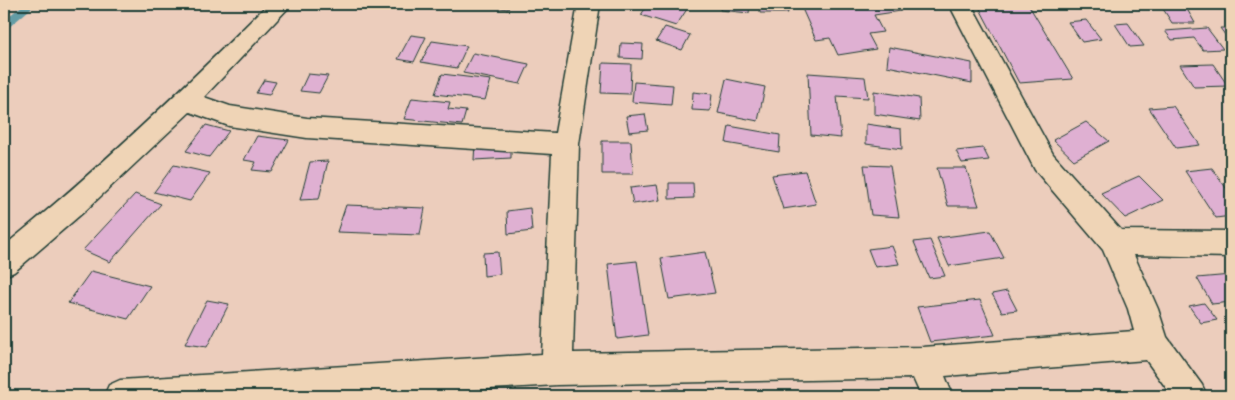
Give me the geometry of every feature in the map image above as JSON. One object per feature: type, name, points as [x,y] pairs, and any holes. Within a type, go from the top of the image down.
[{"type":"street","points":[[4,262],[46,229],[187,101],[281,4]]},
{"type":"street","points":[[557,369],[566,144],[589,4]]},
{"type":"street","points":[[960,4],[1044,162],[1114,242],[1143,309],[1154,344],[1191,396]]},
{"type":"street","points":[[187,101],[229,116],[307,128],[566,144]]},
{"type":"street","points":[[1114,242],[1231,244]]},
{"type":"street","points":[[120,396],[557,369],[923,362],[1154,344]]},
{"type":"street","points":[[923,362],[937,396]]},
{"type":"building","points":[[485,4],[509,4],[508,9],[484,6]]},
{"type":"building","points":[[648,4],[683,4],[689,6],[676,26],[641,15]]},
{"type":"building","points":[[721,4],[750,4],[749,13],[720,10]]},
{"type":"building","points":[[759,4],[786,4],[788,13],[760,13]]},
{"type":"building","points":[[800,4],[897,4],[901,11],[874,15],[883,32],[868,34],[876,49],[838,55],[830,38],[816,40]]},
{"type":"building","points":[[1028,4],[1073,79],[1019,83],[979,7]]},
{"type":"building","points":[[1160,4],[1184,4],[1195,23],[1172,23]]},
{"type":"building","points":[[1086,20],[1101,39],[1082,42],[1068,22]]},
{"type":"building","points":[[1128,23],[1144,46],[1130,47],[1115,24]]},
{"type":"building","points":[[665,27],[690,35],[682,50],[656,41]]},
{"type":"building","points":[[1207,28],[1223,49],[1203,50],[1194,38],[1172,40],[1165,31]]},
{"type":"building","points":[[1220,28],[1231,28],[1231,43]]},
{"type":"building","points":[[411,35],[426,37],[414,62],[398,59]]},
{"type":"building","points":[[432,41],[467,46],[457,68],[421,62]]},
{"type":"building","points":[[621,43],[643,44],[642,59],[620,58]]},
{"type":"building","points":[[889,47],[972,63],[972,83],[887,66]]},
{"type":"building","points":[[473,53],[529,64],[520,84],[463,73]]},
{"type":"building","points":[[603,63],[631,64],[630,94],[601,93]]},
{"type":"building","points":[[1213,64],[1228,86],[1194,87],[1180,65]]},
{"type":"building","points":[[808,73],[865,77],[868,98],[837,96],[841,138],[811,135]]},
{"type":"building","points":[[308,74],[328,76],[319,93],[300,91]]},
{"type":"building","points":[[442,74],[491,80],[485,100],[435,94]]},
{"type":"building","points":[[726,79],[765,87],[758,121],[718,113]]},
{"type":"building","points":[[264,80],[276,82],[269,95],[256,93]]},
{"type":"building","points":[[634,82],[673,85],[671,105],[632,102]]},
{"type":"building","points":[[874,91],[919,98],[920,121],[874,114]]},
{"type":"building","points":[[693,92],[712,94],[710,111],[692,110]]},
{"type":"building","points":[[412,98],[450,102],[448,109],[466,111],[462,125],[404,119]]},
{"type":"building","points":[[1173,106],[1200,145],[1176,148],[1149,108]]},
{"type":"building","points":[[645,114],[648,130],[629,132],[626,116]]},
{"type":"building","points":[[1086,122],[1109,141],[1074,160],[1053,140]]},
{"type":"building","points":[[866,124],[901,129],[902,149],[866,144]]},
{"type":"building","points":[[206,125],[229,131],[209,157],[186,151]]},
{"type":"building","points":[[729,126],[780,135],[779,152],[726,143]]},
{"type":"building","points":[[257,136],[289,140],[272,172],[252,170],[256,162],[244,160]]},
{"type":"building","points":[[511,140],[511,158],[474,160],[475,142]]},
{"type":"building","points":[[602,141],[631,141],[633,174],[602,174]]},
{"type":"building","points":[[983,148],[989,160],[962,163],[956,151]]},
{"type":"building","points":[[328,161],[319,199],[300,200],[310,162]]},
{"type":"building","points":[[174,165],[210,173],[190,201],[154,192]]},
{"type":"building","points":[[864,165],[890,166],[899,217],[871,215]]},
{"type":"building","points":[[937,168],[966,168],[979,206],[948,206]]},
{"type":"building","points":[[1212,168],[1231,195],[1231,216],[1216,218],[1185,171]]},
{"type":"building","points":[[805,171],[816,204],[783,209],[772,175]]},
{"type":"building","points":[[1139,176],[1163,200],[1125,218],[1101,193]]},
{"type":"building","points":[[669,183],[693,183],[694,198],[669,199]]},
{"type":"building","points":[[657,185],[660,200],[633,204],[630,188]]},
{"type":"building","points":[[135,194],[161,204],[110,262],[83,250]]},
{"type":"building","points":[[346,205],[425,208],[420,235],[337,232]]},
{"type":"building","points":[[530,208],[532,231],[508,234],[507,211]]},
{"type":"building","points":[[990,231],[1004,258],[949,266],[937,238]]},
{"type":"building","points":[[930,240],[945,276],[929,278],[914,242]]},
{"type":"building","points":[[892,246],[899,264],[875,267],[868,249]]},
{"type":"building","points":[[498,252],[500,274],[484,276],[483,253]]},
{"type":"building","points":[[705,252],[715,293],[669,299],[661,258]]},
{"type":"building","points":[[637,261],[648,335],[617,339],[608,264]]},
{"type":"building","points":[[91,271],[150,286],[128,319],[68,303]]},
{"type":"building","points":[[1231,275],[1231,302],[1212,304],[1197,278]]},
{"type":"building","points":[[1007,291],[1017,310],[1002,312],[992,294]]},
{"type":"building","points":[[207,300],[229,304],[207,347],[185,344]]},
{"type":"building","points":[[980,300],[995,335],[930,342],[917,307]]},
{"type":"building","points":[[1204,303],[1217,320],[1201,323],[1189,306]]},
{"type":"building","points":[[678,388],[680,396],[660,396],[659,392]]},
{"type":"building","points":[[631,391],[632,396],[597,396]]},
{"type":"waterway","points":[[4,25],[31,4]]}]
